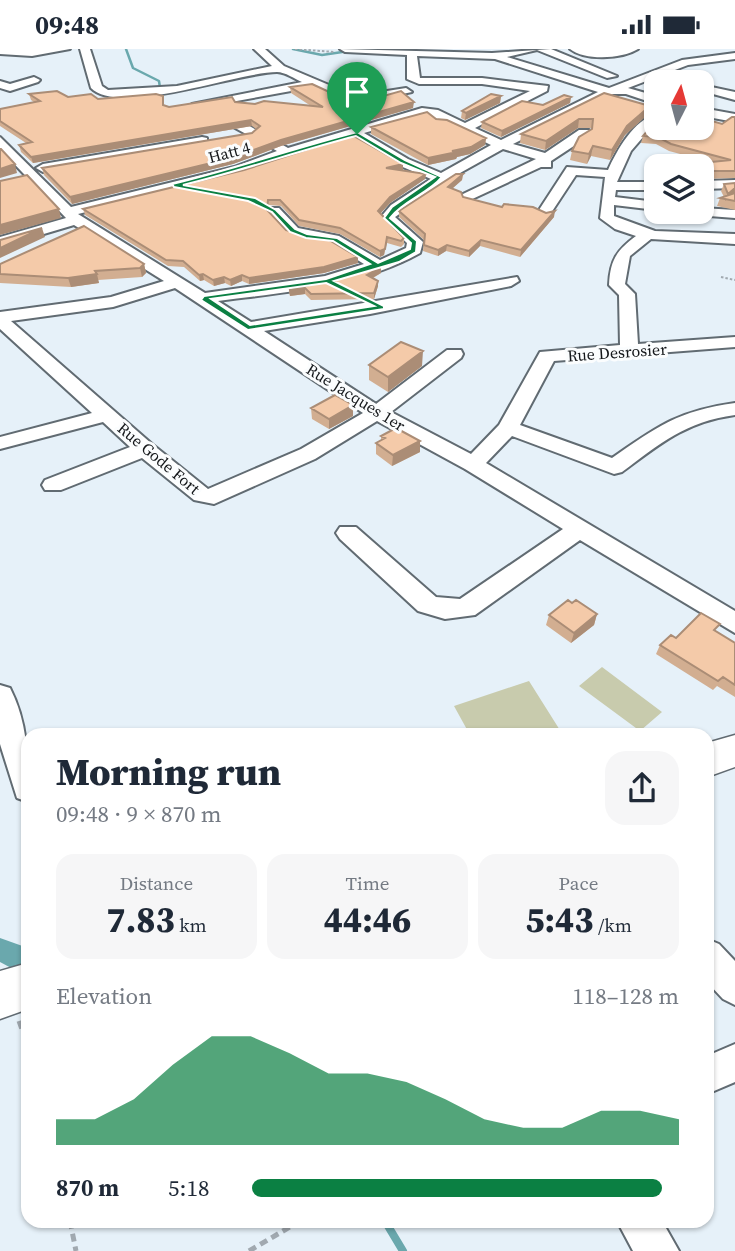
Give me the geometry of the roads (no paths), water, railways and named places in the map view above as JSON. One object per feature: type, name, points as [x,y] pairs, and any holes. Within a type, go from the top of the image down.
[{"type":"main road","points":[[714,758],[735,751]]},
{"type":"street","points":[[0,51],[32,53],[65,49]]},
{"type":"street","points":[[85,49],[97,88],[106,94],[123,98],[280,68]]},
{"type":"street","points":[[259,49],[280,68],[354,100],[406,92]]},
{"type":"street","points":[[345,50],[492,56],[533,49]]},
{"type":"street","points":[[541,49],[630,83]]},
{"type":"street","points":[[575,49],[596,54],[633,49]]},
{"type":"street","points":[[714,49],[730,56]]},
{"type":"street","points":[[412,53],[413,79],[419,81],[482,81],[543,89]]},
{"type":"street","points":[[492,56],[606,91],[627,91],[644,96]]},
{"type":"street","points":[[671,70],[730,56]]},
{"type":"street","points":[[448,189],[499,144],[644,77]]},
{"type":"street","points":[[466,128],[561,78]]},
{"type":"street","points":[[0,84],[10,88],[34,80]]},
{"type":"street","points":[[287,152],[197,104],[314,83]]},
{"type":"street","points":[[714,91],[735,96]]},
{"type":"street","name":"Hatt 4","points":[[78,219],[239,170],[287,152],[357,134],[397,119],[434,113],[499,144],[572,170],[644,201]]},
{"type":"street","points":[[714,114],[735,118]]},
{"type":"street","points":[[644,126],[630,142],[609,187],[607,218],[617,225],[649,233],[735,239]]},
{"type":"street","points":[[26,176],[252,133]]},
{"type":"street","points":[[204,298],[327,281],[396,260],[414,250],[415,242],[387,218],[394,208],[543,160],[584,133]]},
{"type":"street","points":[[357,134],[448,189],[489,204]]},
{"type":"street","name":"Rue Jacques 1er","points":[[5,150],[26,176],[78,219],[204,298],[377,413],[473,464],[735,623]]},
{"type":"street","points":[[544,213],[572,170]]},
{"type":"street","points":[[274,211],[293,231],[306,236],[334,239],[376,264]]},
{"type":"street","points":[[0,241],[78,219]]},
{"type":"street","points":[[44,247],[78,219]]},
{"type":"street","points":[[629,352],[627,294],[617,285],[617,264],[620,255],[649,233]]},
{"type":"street","points":[[248,328],[382,307],[511,281]]},
{"type":"street","points":[[0,318],[113,302],[177,282]]},
{"type":"street","name":"Rue Gode Fort","points":[[0,318],[145,449],[202,495],[214,498],[308,454],[377,413]]},
{"type":"street","points":[[547,356],[553,333]]},
{"type":"street","name":"Rue Desrosier","points":[[473,464],[508,428],[547,356],[629,352],[735,342]]},
{"type":"street","points":[[377,413],[454,353]]},
{"type":"street","points":[[508,428],[568,446],[614,467],[669,427],[701,414],[735,409]]},
{"type":"street","points":[[0,443],[108,415]]},
{"type":"street","points":[[53,485],[145,449]]},
{"type":"street","points":[[348,533],[427,604],[445,610],[466,608],[581,528]]},
{"type":"street","points":[[0,696],[21,766]]},
{"type":"street","points":[[714,963],[735,987]]},
{"type":"street","points":[[714,1072],[735,1063]]},
{"type":"street","points":[[642,1228],[658,1251]]},
{"type":"lane","points":[[714,185],[735,184]]},
{"type":"lane","points":[[609,187],[644,186]]},
{"type":"lane","points":[[714,212],[735,213]]},
{"type":"lane","points":[[327,281],[382,307]]},
{"type":"waterway","points":[[126,49],[133,68],[159,81],[160,88],[164,89]]},
{"type":"waterway","points":[[293,49],[322,55],[349,51]]},
{"type":"waterway","points":[[505,57],[536,67]]},
{"type":"waterway","points":[[0,950],[21,958]]},
{"type":"waterway","points":[[389,1228],[403,1251]]}]
